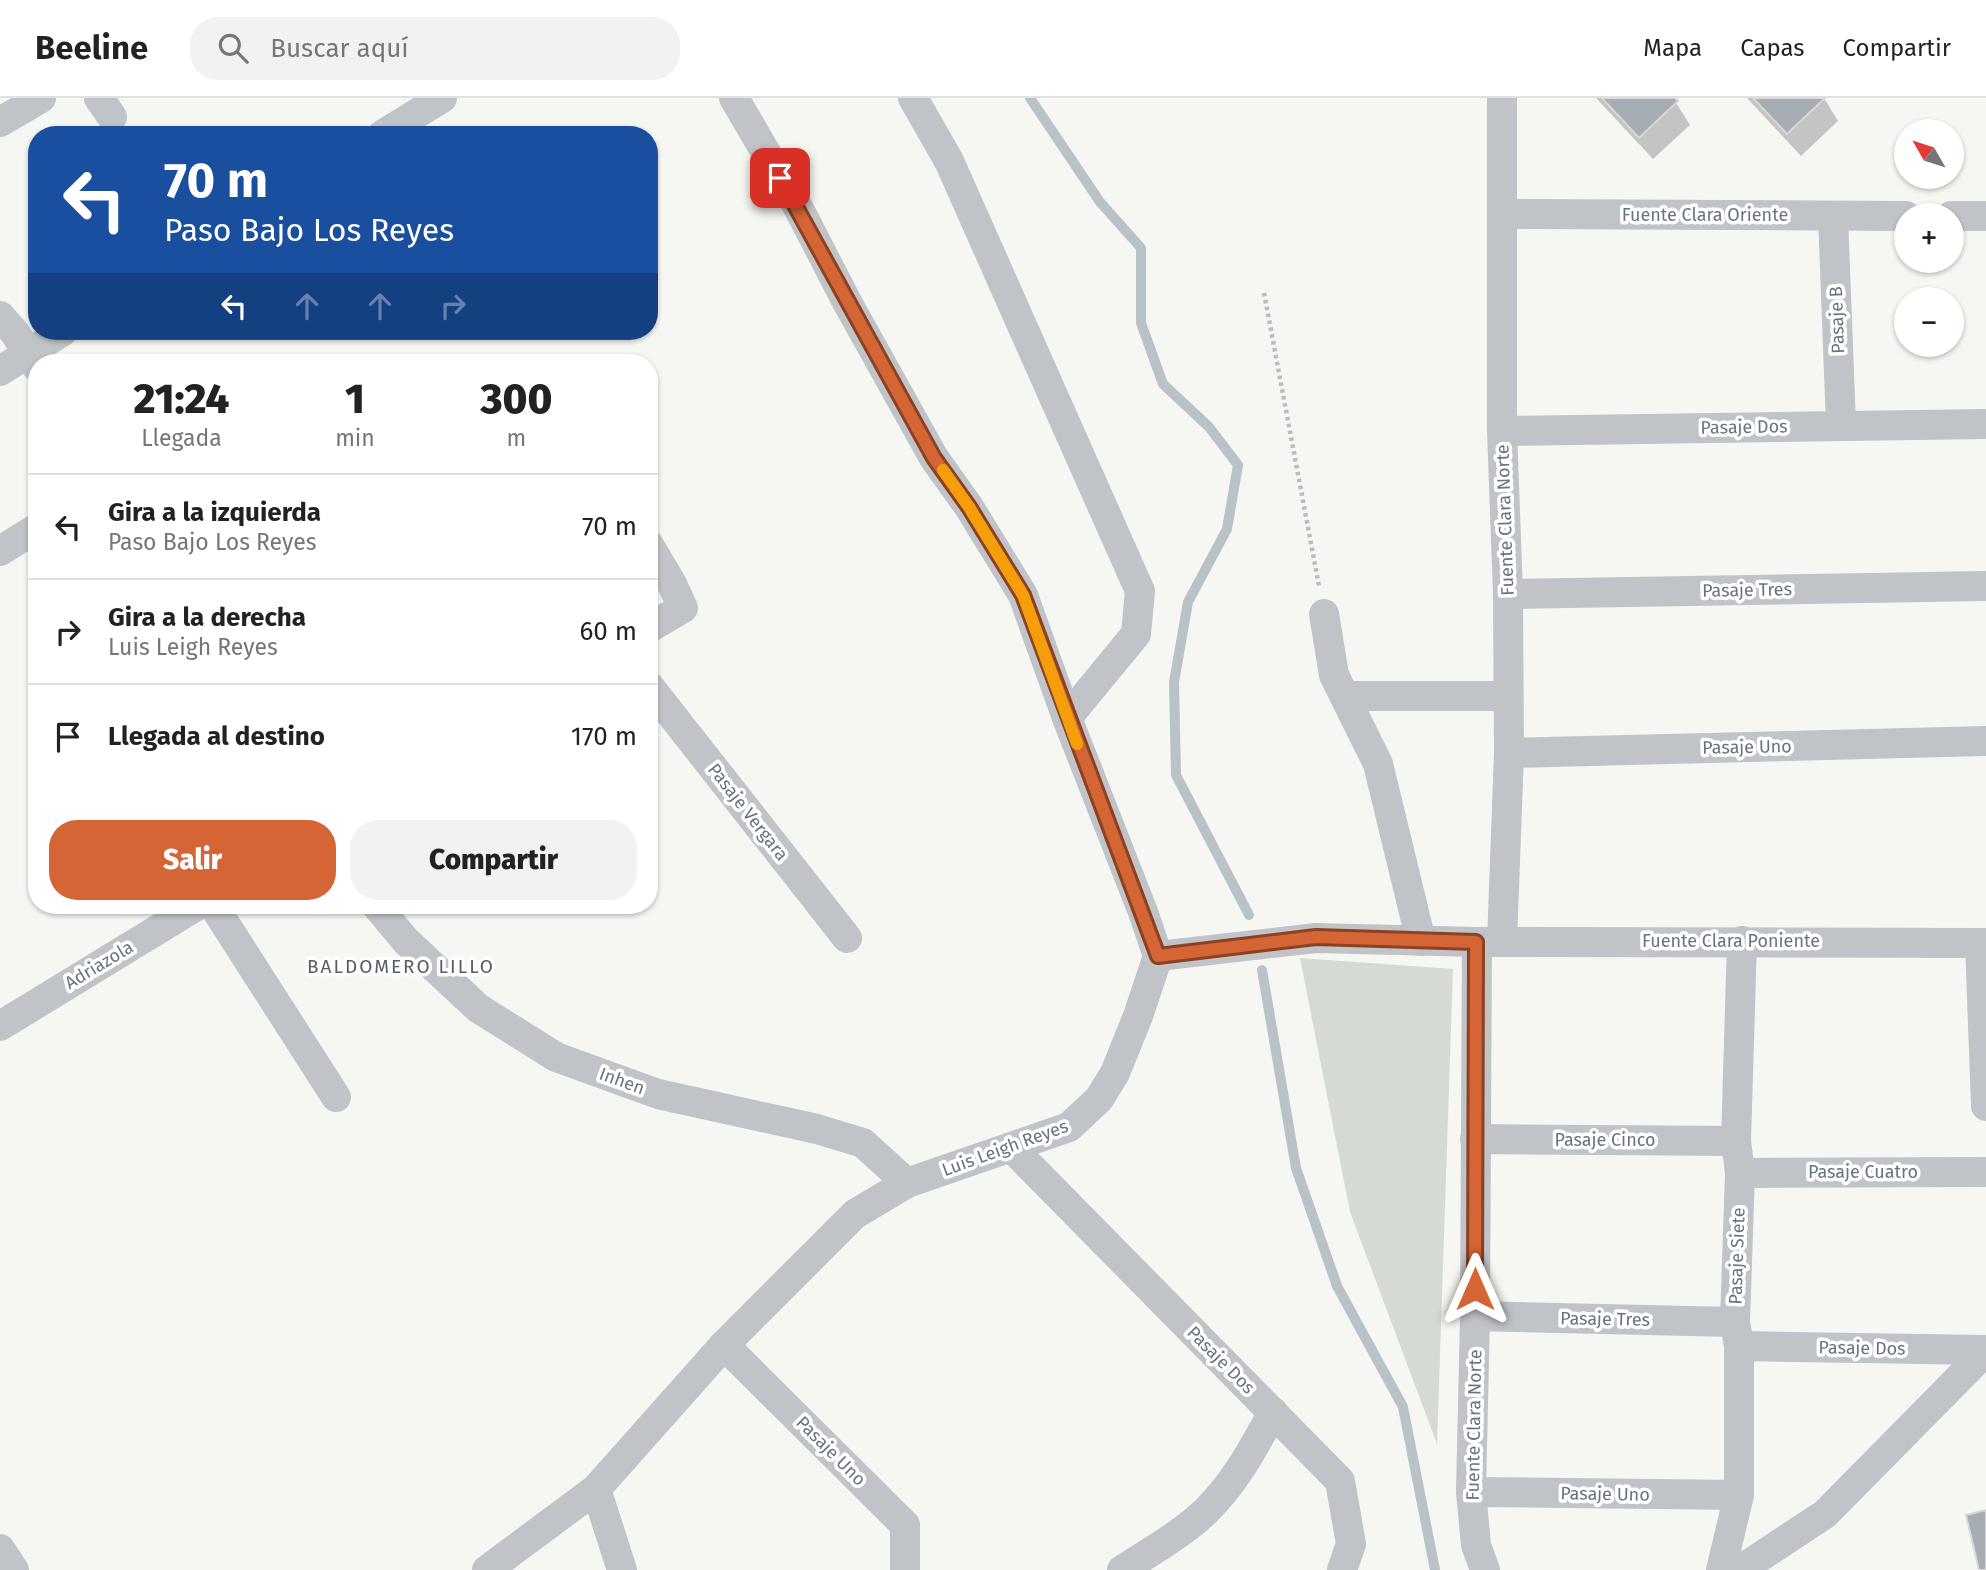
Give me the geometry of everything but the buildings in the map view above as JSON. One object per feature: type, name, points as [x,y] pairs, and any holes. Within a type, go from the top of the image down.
[{"type":"street","points":[[0,122],[41,98]]},
{"type":"street","points":[[397,126],[442,98]]},
{"type":"street","points":[[734,98],[800,211],[934,458],[969,507],[1023,595],[1158,956]]},
{"type":"street","points":[[913,98],[949,161],[1140,590],[1136,634],[1067,718]]},
{"type":"street","name":"Fuente Clara Norte","points":[[1485,1570],[1476,1545],[1471,1492],[1475,1139],[1489,942],[1509,752],[1508,594],[1502,431],[1502,98]]},
{"type":"street","name":"Fuente Clara Oriente","points":[[1504,214],[1894,216]]},
{"type":"street","points":[[1964,216],[1986,215]]},
{"type":"street","name":"Pasaje B","points":[[1833,216],[1841,425]]},
{"type":"street","points":[[0,316],[28,354]]},
{"type":"street","points":[[39,354],[54,340]]},
{"type":"street","points":[[0,372],[28,362]]},
{"type":"street","name":"Pasaje Dos","points":[[1502,431],[1986,424]]},
{"type":"street","points":[[0,551],[28,534]]},
{"type":"street","points":[[658,560],[683,608],[658,623]]},
{"type":"street","name":"Pasaje Tres","points":[[1508,594],[1986,586]]},
{"type":"street","points":[[1324,614],[1334,675],[1378,764],[1421,941]]},
{"type":"street","points":[[1345,696],[1508,696]]},
{"type":"street","name":"Pasaje Vergara","points":[[658,697],[847,938]]},
{"type":"street","name":"Pasaje Uno","points":[[1509,752],[1986,741]]},
{"type":"street","name":"Adriazola","points":[[0,1026],[183,914]]},
{"type":"street","points":[[219,914],[335,1097]]},
{"type":"street","name":"Inhen","points":[[384,914],[406,941],[478,1008],[556,1057],[657,1094],[817,1129],[863,1143],[907,1183]]},
{"type":"street","name":"Fuente Clara Poniente","points":[[1158,956],[1316,937],[1489,942],[1983,943]]},
{"type":"street","name":"Pasaje Siete","points":[[1721,1570],[1739,1495],[1737,1334],[1740,1173],[1736,1141],[1742,941]]},
{"type":"street","points":[[1983,943],[1986,1106]]},
{"type":"street","name":"Luis Leigh Reyes","points":[[488,1570],[596,1489],[724,1345],[855,1214],[907,1183],[1012,1149],[1069,1127],[1099,1098],[1119,1061],[1158,956]]},
{"type":"street","name":"Pasaje Cinco","points":[[1475,1139],[1736,1141]]},
{"type":"street","name":"Pasaje Dos","points":[[1012,1149],[1273,1412]]},
{"type":"street","name":"Pasaje Cuatro","points":[[1740,1173],[1986,1172]]},
{"type":"street","name":"Pasaje Tres","points":[[1475,1316],[1737,1334]]},
{"type":"street","name":"Pasaje Dos","points":[[1737,1334],[1986,1351]]},
{"type":"street","name":"Pasaje Uno","points":[[724,1345],[905,1525],[905,1570]]},
{"type":"street","points":[[1740,1570],[1825,1514],[1986,1351]]},
{"type":"street","points":[[1122,1570],[1206,1511],[1239,1472],[1273,1412],[1340,1481],[1351,1544],[1342,1570]]},
{"type":"street","points":[[596,1489],[622,1570]]},
{"type":"street","name":"Pasaje Uno","points":[[1471,1492],[1739,1495]]},
{"type":"street","points":[[0,1549],[14,1570]]},
{"type":"path","points":[[1264,293],[1324,614]]},
{"type":"shaded area","points":[[1300,958],[1453,969],[1437,1444],[1350,1212]]},
{"type":"waterway","points":[[1030,98],[1100,202],[1141,248],[1141,323],[1163,384],[1209,427],[1238,465],[1227,529],[1188,602],[1174,682],[1176,775],[1249,915]]},
{"type":"waterway","points":[[1262,970],[1296,1168],[1337,1286],[1403,1407],[1435,1570]]},
{"type":"slow traffic","points":[[943,470],[1023,595],[1077,744]]},
{"type":"district","name":"BALDOMERO LILLO","points":[[401,966]]},
{"type":"route","points":[[780,178],[934,458],[969,507],[1023,595],[1158,956],[1316,937],[1476,942],[1475,1289]]}]
